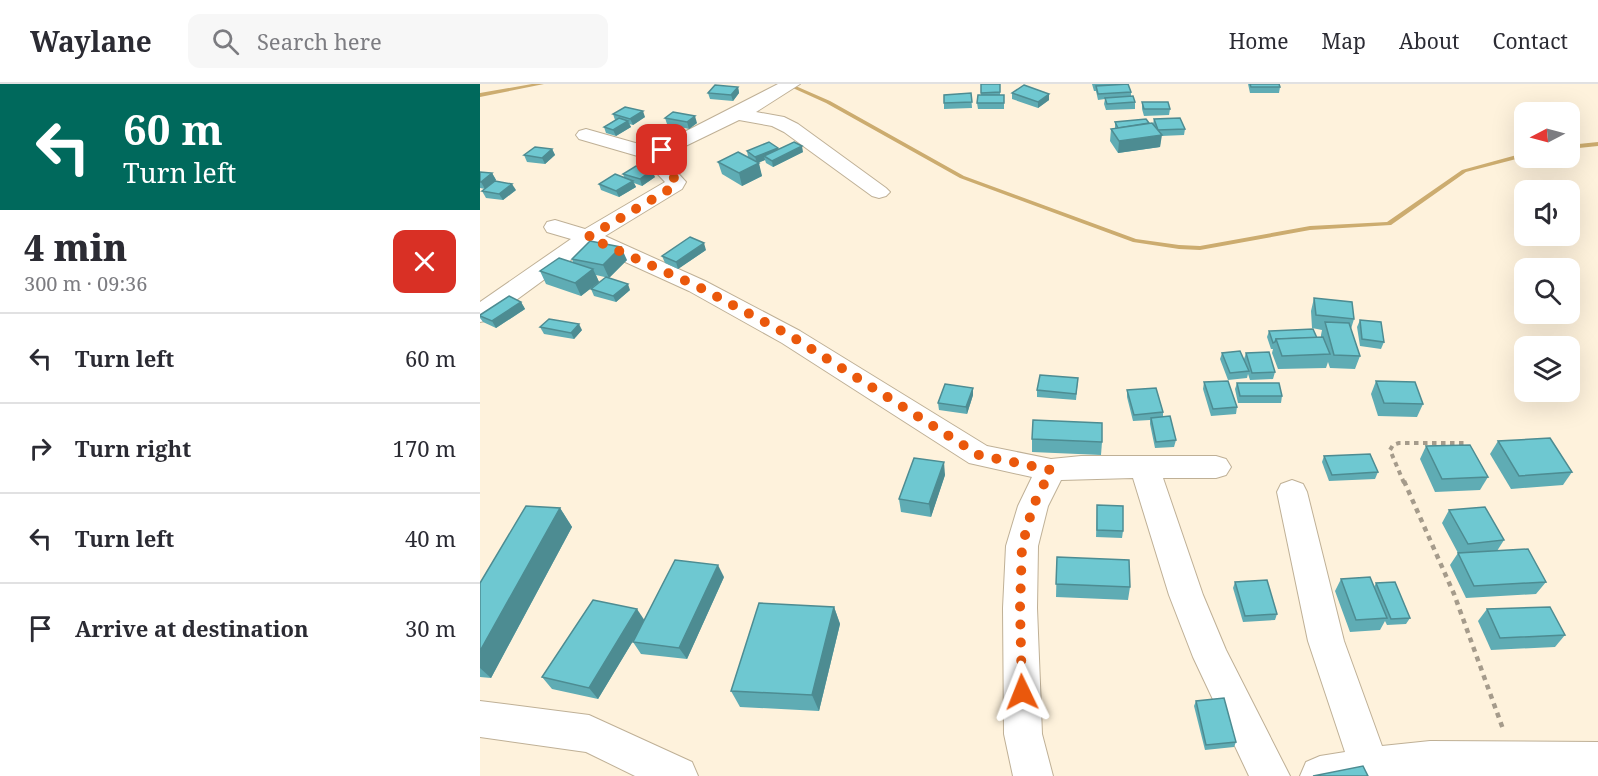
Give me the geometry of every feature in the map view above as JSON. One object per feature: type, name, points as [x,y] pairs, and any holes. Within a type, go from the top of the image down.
[{"type":"street","points":[[480,314],[588,237],[675,186],[673,176],[658,163],[658,156],[664,149],[743,111],[790,84]]},
{"type":"street","points":[[743,111],[791,128],[879,192]]},
{"type":"street","points":[[586,135],[658,156]]},
{"type":"street","points":[[555,227],[588,237],[697,286],[791,336],[979,455],[1051,470],[1081,467],[1216,467]]},
{"type":"street","points":[[1144,466],[1186,595],[1211,657],[1270,776]]},
{"type":"street","points":[[1033,776],[1023,734],[1020,608],[1022,546],[1033,506],[1051,470]]},
{"type":"street","points":[[1292,492],[1326,641],[1370,767]]},
{"type":"street","points":[[480,719],[589,734],[678,776]]},
{"type":"street","points":[[1320,776],[1430,760],[1598,761]]},
{"type":"path","points":[[1465,443],[1400,443],[1393,445],[1390,450],[1454,594],[1515,761]]},
{"type":"building","points":[[981,84],[1000,84],[1000,92],[981,93]]},
{"type":"building","points":[[1128,84],[1131,92],[1098,94],[1096,86]]},
{"type":"building","points":[[1250,84],[1279,84],[1280,87],[1251,87]]},
{"type":"building","points":[[715,85],[738,87],[731,95],[708,93]]},
{"type":"building","points":[[1024,85],[1049,94],[1038,102],[1012,93]]},
{"type":"building","points":[[971,93],[972,102],[944,103],[944,95]]},
{"type":"building","points":[[978,95],[1004,95],[1004,103],[977,103]]},
{"type":"building","points":[[1133,96],[1135,102],[1107,104],[1105,98]]},
{"type":"building","points":[[1142,102],[1168,102],[1170,109],[1144,109]]},
{"type":"building","points":[[625,107],[643,111],[630,119],[613,114]]},
{"type":"building","points":[[673,112],[695,116],[687,122],[665,118]]},
{"type":"building","points":[[619,118],[628,121],[613,130],[604,127]]},
{"type":"building","points":[[1180,118],[1185,129],[1158,130],[1154,119]]},
{"type":"building","points":[[1146,119],[1149,123],[1118,128],[1115,122]]},
{"type":"building","points":[[1152,123],[1162,135],[1119,141],[1111,129]]},
{"type":"building","points":[[769,142],[778,148],[755,157],[747,151]]},
{"type":"building","points":[[794,142],[802,146],[772,161],[764,156]]},
{"type":"building","points":[[535,147],[552,149],[542,158],[524,155]]},
{"type":"building","points":[[738,152],[759,163],[739,173],[718,162]]},
{"type":"building","points":[[636,166],[652,170],[640,179],[623,174]]},
{"type":"building","points":[[480,172],[492,173],[480,182]]},
{"type":"building","points":[[615,174],[633,181],[616,191],[599,184]]},
{"type":"building","points":[[495,181],[512,184],[499,194],[482,191]]},
{"type":"building","points":[[690,237],[704,243],[676,262],[662,256]]},
{"type":"building","points":[[590,241],[621,247],[603,265],[572,259]]},
{"type":"building","points":[[559,258],[593,269],[575,283],[540,271]]},
{"type":"building","points":[[606,277],[628,284],[613,296],[591,289]]},
{"type":"building","points":[[509,296],[521,302],[492,321],[480,316],[480,315]]},
{"type":"building","points":[[1314,298],[1352,302],[1354,319],[1316,315]]},
{"type":"building","points":[[549,319],[579,324],[571,333],[540,327]]},
{"type":"building","points":[[1360,320],[1381,322],[1384,342],[1362,339]]},
{"type":"building","points":[[1325,322],[1349,323],[1360,356],[1334,355]]},
{"type":"building","points":[[1313,329],[1317,338],[1276,339],[1273,343],[1269,331]]},
{"type":"building","points":[[1323,337],[1330,354],[1282,356],[1276,339]]},
{"type":"building","points":[[1240,351],[1249,371],[1230,373],[1222,353]]},
{"type":"building","points":[[1269,352],[1275,372],[1252,373],[1246,353]]},
{"type":"building","points":[[1040,375],[1078,378],[1076,394],[1037,390]]},
{"type":"building","points":[[1228,381],[1237,407],[1213,409],[1204,382]]},
{"type":"building","points":[[1376,381],[1415,382],[1423,404],[1384,403]]},
{"type":"building","points":[[1237,383],[1279,383],[1282,396],[1240,396]]},
{"type":"building","points":[[945,384],[973,388],[966,407],[938,403]]},
{"type":"building","points":[[1156,388],[1163,412],[1134,415],[1127,390]]},
{"type":"building","points":[[1170,416],[1176,440],[1156,442],[1151,418]]},
{"type":"building","points":[[1033,420],[1102,423],[1102,442],[1032,439]]},
{"type":"building","points":[[1550,438],[1572,472],[1519,476],[1498,441]]},
{"type":"building","points":[[1470,445],[1488,477],[1442,479],[1426,446]]},
{"type":"building","points":[[1370,454],[1378,472],[1332,475],[1324,456]]},
{"type":"building","points":[[914,458],[944,462],[929,504],[899,499]]},
{"type":"building","points":[[1097,505],[1123,506],[1123,531],[1097,530]]},
{"type":"building","points":[[526,506],[560,508],[480,651],[480,583]]},
{"type":"building","points":[[1485,507],[1504,540],[1468,544],[1449,510]]},
{"type":"building","points":[[1528,549],[1546,582],[1474,586],[1458,553]]},
{"type":"building","points":[[1057,557],[1129,560],[1130,587],[1056,584]]},
{"type":"building","points":[[675,560],[718,565],[679,648],[633,642]]},
{"type":"building","points":[[1370,577],[1387,618],[1356,620],[1341,579]]},
{"type":"building","points":[[1267,580],[1277,614],[1245,616],[1235,582]]},
{"type":"building","points":[[1395,582],[1410,618],[1391,619],[1376,583]]},
{"type":"building","points":[[593,600],[637,609],[589,688],[542,677]]},
{"type":"building","points":[[759,603],[834,607],[812,695],[731,691]]},
{"type":"building","points":[[1550,607],[1565,635],[1500,638],[1487,609]]},
{"type":"building","points":[[1224,698],[1236,742],[1206,745],[1196,701]]},
{"type":"building","points":[[1363,766],[1368,776],[1313,776]]},
{"type":"waterway","points":[[480,95],[541,84]]},
{"type":"waterway","points":[[787,84],[828,102],[962,177],[1135,241],[1179,247],[1200,248],[1310,228],[1389,224],[1464,171],[1514,158]]},
{"type":"waterway","points":[[1580,146],[1598,144]]},
{"type":"route","points":[[662,150],[658,156],[658,163],[673,176],[675,186],[588,237],[697,286],[791,336],[872,385],[979,455],[1051,470],[1033,506],[1022,546],[1020,608],[1022,692]]}]
